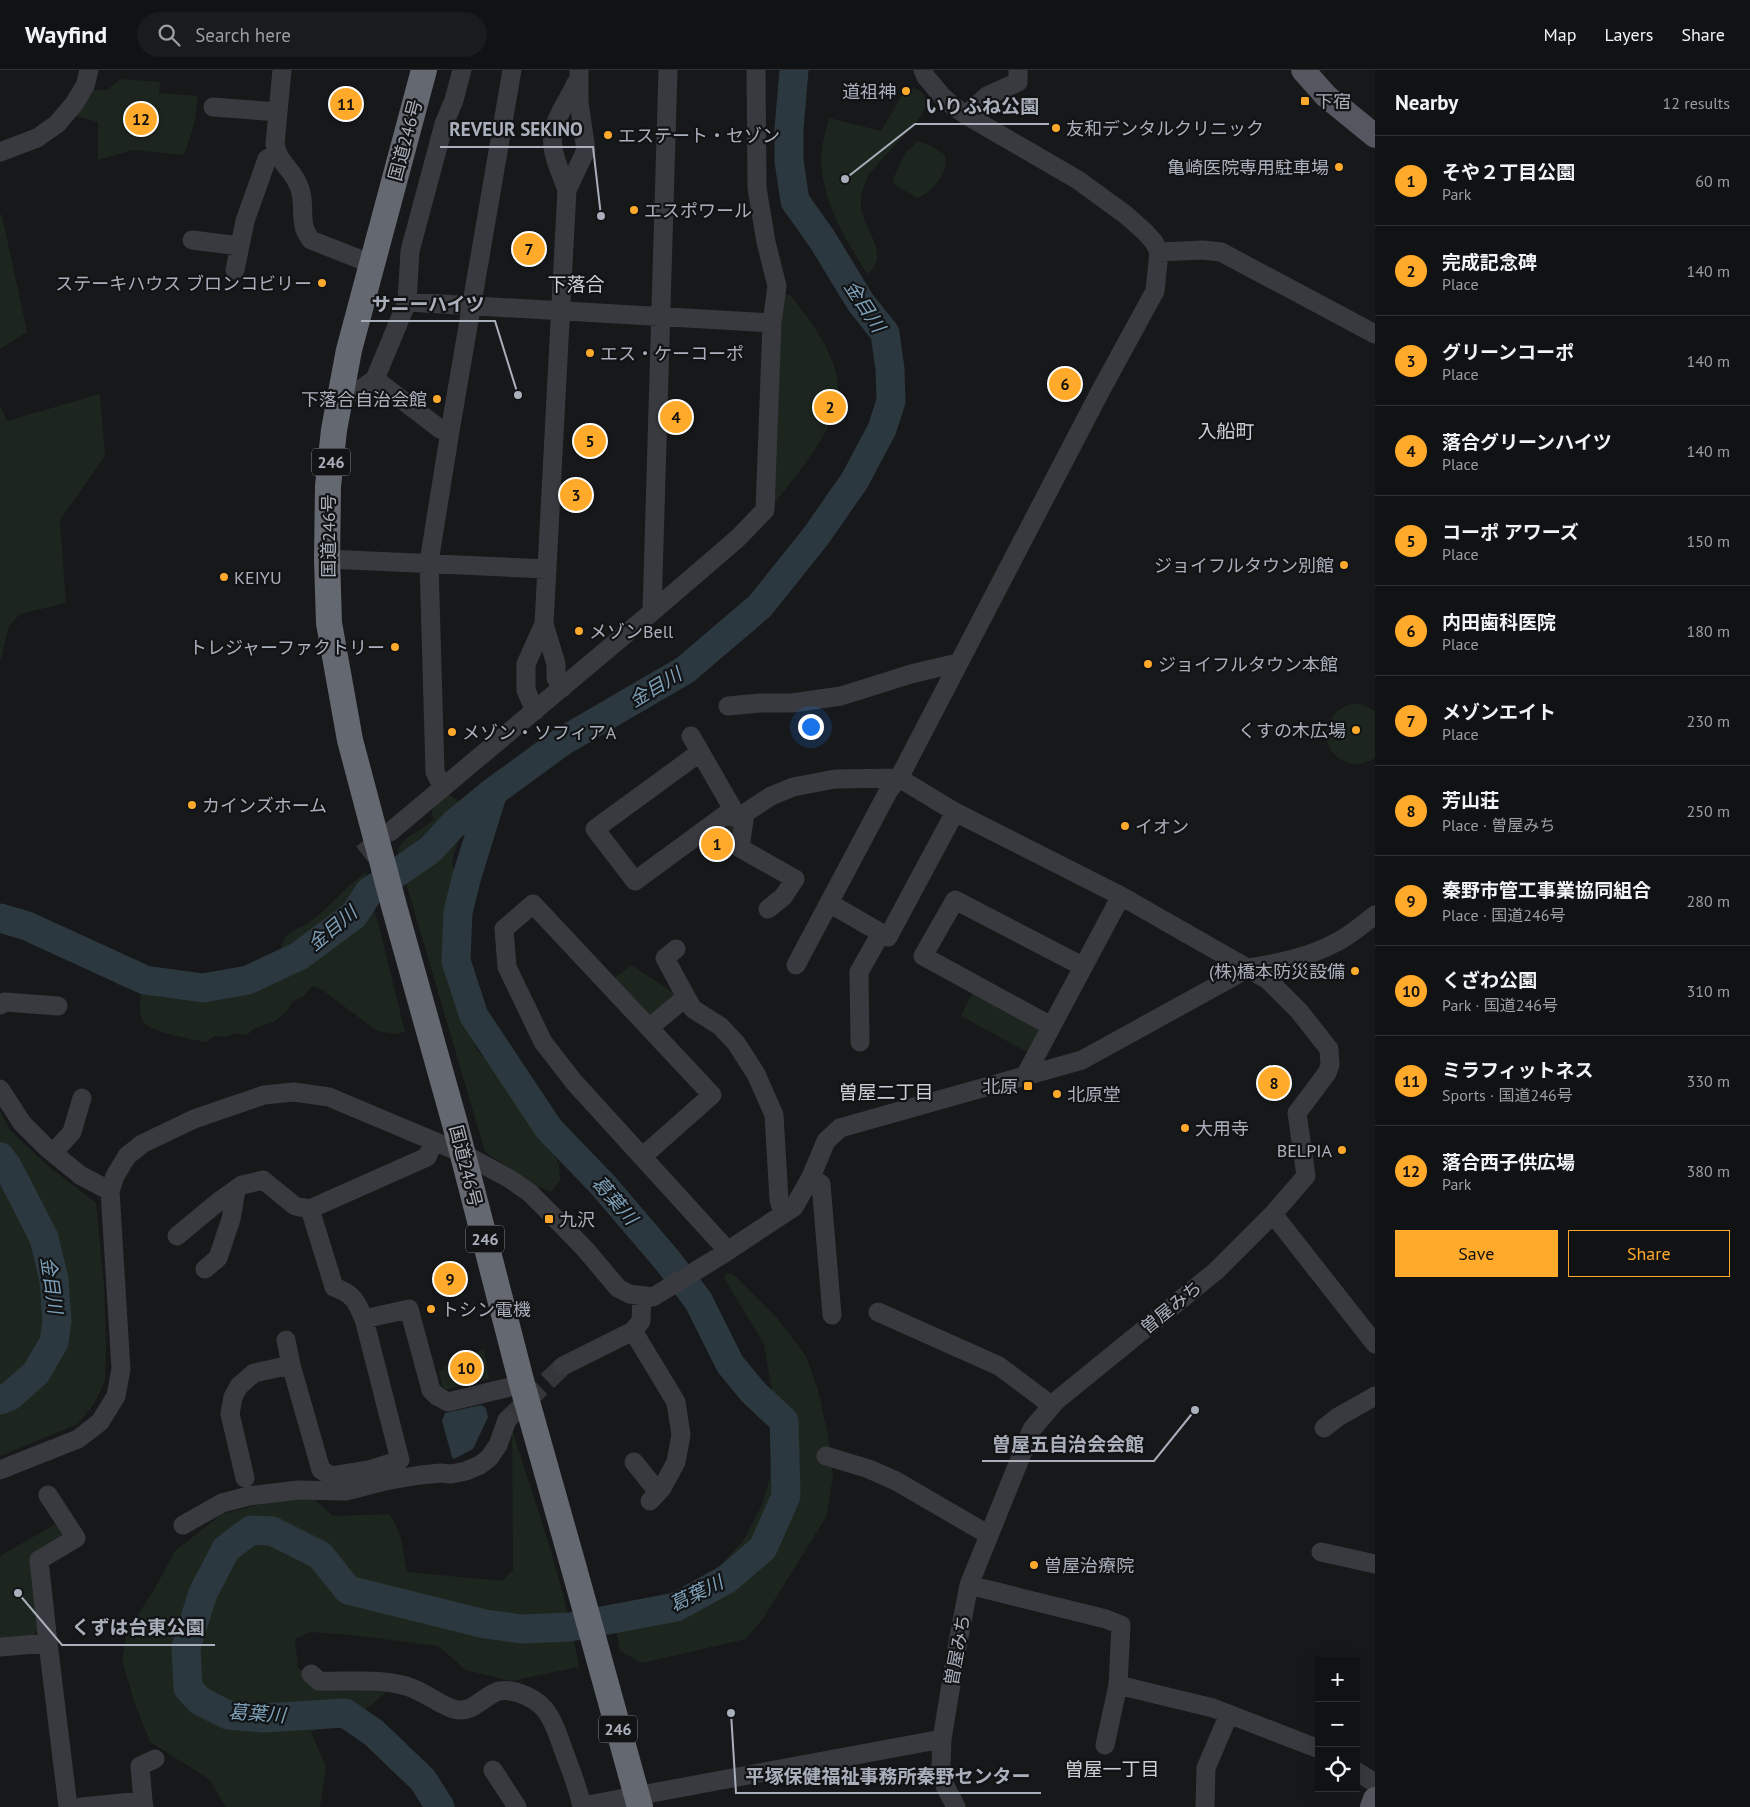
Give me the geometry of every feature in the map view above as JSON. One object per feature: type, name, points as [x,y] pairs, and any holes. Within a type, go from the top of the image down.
[{"type":"highway","name":"国道246号","points":[[423,75],[349,350],[334,430],[328,486],[327,559],[329,623],[350,740],[462,1153],[522,1384],[576,1572],[638,1802]]},
{"type":"main road","points":[[1303,70],[1326,96],[1375,136]]},
{"type":"main road","points":[[1372,1807],[1375,1799]]},
{"type":"street","points":[[0,152],[37,138],[57,124],[86,86],[89,70]]},
{"type":"street","points":[[282,70],[275,144],[277,154],[299,184],[303,199],[304,227],[310,240],[372,264]]},
{"type":"street","points":[[357,392],[375,379],[407,302],[410,251],[444,124],[454,100],[462,70]]},
{"type":"street","points":[[443,788],[435,772],[429,562],[512,70]]},
{"type":"street","points":[[652,612],[668,70]]},
{"type":"street","points":[[390,832],[652,612],[738,538],[766,510],[772,323],[777,286],[766,242],[757,188],[756,70]]},
{"type":"street","points":[[796,965],[889,790],[898,778],[1101,390],[1155,292],[1158,252],[1154,242],[1145,232],[1126,215],[1078,180],[966,115],[942,96],[926,77],[923,70]]},
{"type":"street","points":[[966,115],[987,96],[1018,82],[1018,70]]},
{"type":"street","points":[[562,688],[556,678],[556,664],[544,624],[567,190],[586,150],[579,102],[578,75]]},
{"type":"street","points":[[567,190],[554,154],[552,137],[555,125],[570,98],[578,75]]},
{"type":"street","points":[[213,107],[278,112]]},
{"type":"street","points":[[235,270],[246,221],[267,159],[277,154]]},
{"type":"street","points":[[192,240],[240,246]]},
{"type":"street","points":[[1158,252],[1203,250],[1221,252],[1375,334]]},
{"type":"street","points":[[407,302],[772,323]]},
{"type":"street","points":[[375,379],[440,429],[450,431]]},
{"type":"street","points":[[327,559],[429,562],[547,569]]},
{"type":"street","points":[[536,711],[526,690],[526,664],[544,624]]},
{"type":"street","points":[[728,706],[792,703],[841,696],[911,674],[958,663]]},
{"type":"street","points":[[768,909],[783,897],[794,880],[740,848],[742,815],[695,745],[595,829],[635,881],[725,814],[742,815],[771,796],[793,787],[835,779],[898,778]]},
{"type":"street","name":"曽屋みち","points":[[898,778],[955,812],[1121,896],[1268,980],[1286,996],[1329,1049],[1330,1065],[1327,1073],[1297,1113],[1306,1176],[1273,1214],[1216,1271],[1050,1405],[1032,1429],[969,1585],[942,1739],[941,1766],[945,1786],[956,1807]]},
{"type":"street","points":[[829,903],[888,937],[955,812]]},
{"type":"street","points":[[1025,1076],[1121,896]]},
{"type":"street","points":[[1051,1026],[923,956],[955,900],[1082,966]]},
{"type":"street","points":[[642,1158],[712,1095],[533,904],[504,929],[508,967],[543,1042],[574,1082],[642,1158],[722,1254]]},
{"type":"street","points":[[0,1470],[78,1439],[100,1422],[116,1396],[121,1369],[110,1191],[115,1176],[127,1156],[142,1144],[194,1119],[264,1096],[294,1092],[329,1097],[462,1153],[505,1176],[530,1193],[585,1249],[618,1288],[629,1294],[653,1297],[794,1207],[811,1177],[826,1141],[840,1128],[1082,1060],[1249,968],[1277,964],[1304,957],[1338,942],[1375,915]]},
{"type":"street","points":[[860,1042],[852,1022],[860,972],[880,933]]},
{"type":"street","points":[[676,949],[665,958],[693,1009],[720,1026],[736,1043],[756,1074],[774,1115],[779,1200],[784,1214]]},
{"type":"street","points":[[649,1028],[686,997]]},
{"type":"street","points":[[0,1005],[4,1002],[58,1006]]},
{"type":"street","points":[[0,1089],[22,1123],[53,1153],[80,1175],[110,1191]]},
{"type":"street","points":[[53,1153],[72,1132],[82,1098]]},
{"type":"street","points":[[177,1236],[242,1185],[263,1180],[295,1206],[310,1209],[427,1157],[434,1141]]},
{"type":"street","points":[[811,1177],[821,1184],[832,1315]]},
{"type":"street","points":[[205,1269],[218,1258],[231,1219],[236,1190]]},
{"type":"street","points":[[183,1525],[222,1503],[249,1496],[298,1490],[346,1491],[400,1460],[364,1319],[357,1302],[348,1293],[334,1287],[310,1209]]},
{"type":"street","points":[[1273,1214],[1375,1344]]},
{"type":"street","points":[[563,1366],[633,1331],[641,1321],[642,1297]]},
{"type":"street","points":[[364,1319],[409,1309],[431,1390],[448,1402],[522,1384]]},
{"type":"street","points":[[878,1312],[999,1366],[1050,1405]]},
{"type":"street","points":[[633,1331],[676,1402],[682,1435],[676,1462],[662,1488],[654,1496],[634,1462]]},
{"type":"street","points":[[286,1340],[291,1365],[321,1470],[332,1476],[370,1477],[451,1474],[466,1471],[480,1465],[489,1458],[498,1444],[507,1420]]},
{"type":"street","points":[[245,1478],[230,1414],[233,1397],[239,1386],[254,1373],[291,1365]]},
{"type":"street","points":[[1324,1428],[1338,1417],[1375,1396]]},
{"type":"street","points":[[826,1456],[869,1469],[896,1480],[989,1535]]},
{"type":"street","points":[[48,1495],[76,1538],[39,1560],[68,1807]]},
{"type":"street","points":[[1321,1552],[1375,1564]]},
{"type":"street","points":[[969,1585],[1106,1619],[1121,1625],[1118,1685],[1105,1745]]},
{"type":"street","points":[[0,1648],[48,1643]]},
{"type":"street","points":[[311,1674],[319,1681],[384,1681],[427,1694],[454,1709],[462,1710],[499,1692],[520,1693],[534,1700],[548,1713],[582,1807],[638,1802],[942,1739]]},
{"type":"street","points":[[1118,1685],[1213,1708],[1315,1747]]},
{"type":"street","points":[[1205,1807],[1206,1768],[1229,1714]]},
{"type":"street","points":[[81,1807],[144,1804],[140,1766],[155,1759]]},
{"type":"street","points":[[493,1770],[517,1807]]},
{"type":"street","points":[[1360,1774],[1375,1783]]},
{"type":"shaded area","points":[[120,79],[160,82],[159,93],[198,96],[194,125],[184,155],[133,150],[98,160],[98,122],[76,116],[94,90],[107,90]]},
{"type":"shaded area","points":[[914,88],[922,92],[928,101],[921,116],[869,174],[863,191],[861,208],[863,217],[875,242],[877,251],[874,267],[867,274],[836,220],[826,191],[821,155],[829,118],[881,131],[905,90]]},
{"type":"shaded area","points":[[918,141],[944,154],[946,160],[939,180],[928,192],[917,198],[895,185],[893,179],[907,150]]},
{"type":"shaded area","points":[[0,215],[2,215],[27,332],[0,349]]},
{"type":"shaded area","points":[[780,295],[790,295],[806,315],[827,349],[836,373],[838,385],[833,416],[825,432],[804,465],[772,506]]},
{"type":"shaded area","points":[[100,394],[105,456],[60,520],[66,603],[20,614],[9,626],[0,662],[0,406],[7,421]]},
{"type":"shaded area","name":"くすの木広場","points":[[1351,704],[1361,704],[1375,711],[1375,758],[1360,764],[1347,762],[1336,756],[1329,747],[1326,735],[1329,723],[1337,712]]},
{"type":"shaded area","points":[[449,795],[462,803],[465,817],[452,861],[455,874],[445,930],[450,969],[461,1008],[477,1050],[513,1091],[534,1121],[559,1164],[560,1180],[551,1192],[535,1185],[485,1152],[400,862],[398,848],[409,836],[433,820],[432,811],[438,797]]},
{"type":"shaded area","points":[[726,821],[733,822],[738,830],[730,848],[734,851],[718,864],[699,841]]},
{"type":"shaded area","points":[[366,872],[372,905],[405,1032],[396,1034],[377,1031],[321,989],[312,986],[304,996],[292,1002],[287,1011],[274,1022],[255,1028],[247,1035],[235,1033],[226,1037],[214,1036],[207,1042],[173,1035],[148,1026],[144,1023],[141,1016],[141,992],[116,984],[111,967],[176,972],[190,971],[210,979],[256,964],[265,955],[281,951],[282,943],[286,936],[306,925],[320,914]]},
{"type":"shaded area","points":[[631,965],[677,995],[654,1017],[646,1018],[612,980]]},
{"type":"shaded area","points":[[974,990],[1039,1024],[1041,1032],[1029,1053],[961,1016]]},
{"type":"shaded area","points":[[0,1111],[10,1130],[47,1165],[96,1203],[104,1285],[106,1345],[105,1381],[94,1404],[78,1424],[0,1456]]},
{"type":"shaded area","points":[[727,1273],[733,1274],[777,1318],[806,1356],[818,1390],[828,1436],[833,1477],[826,1517],[762,1620],[746,1639],[642,1663],[620,1651],[615,1622],[626,1613],[699,1580],[717,1569],[743,1541],[762,1505],[774,1463],[773,1397],[764,1344],[724,1278]]},
{"type":"shaded area","points":[[484,1349],[489,1379],[443,1390],[439,1372],[445,1369],[444,1366]]},
{"type":"shaded area","points":[[481,1405],[486,1408],[488,1417],[473,1449],[454,1459],[442,1421],[445,1413]]},
{"type":"shaded area","points":[[512,1429],[558,1577],[579,1667],[511,1681],[466,1670],[438,1646],[310,1632],[295,1639],[298,1668],[326,1686],[391,1688],[365,1710],[311,1732],[326,1767],[320,1807],[226,1807],[209,1779],[150,1742],[134,1701],[122,1660],[127,1632],[155,1588],[175,1551],[222,1514],[290,1497],[315,1500],[333,1516],[390,1514],[400,1535],[407,1572],[502,1581],[513,1570]]},
{"type":"shaded area","points":[[59,1522],[65,1532],[63,1540],[32,1558],[40,1628],[34,1635],[0,1638],[0,1556]]},
{"type":"waterway","name":"金目川","points":[[0,918],[27,926],[145,980],[203,988],[248,980],[299,956],[354,915],[369,892],[430,850],[454,824],[493,792],[563,741],[685,670],[760,606],[816,536],[855,480],[882,429],[891,401],[890,369],[885,333],[861,303],[822,239],[795,201],[789,161],[789,129],[794,70]]},
{"type":"waterway","name":"葛葉川","points":[[440,1807],[423,1780],[374,1733],[345,1713],[263,1718],[228,1715],[200,1701],[188,1688],[186,1647],[203,1593],[226,1549],[251,1530],[272,1531],[320,1555],[348,1590],[485,1624],[521,1629],[570,1627],[676,1607],[727,1579],[763,1548],[786,1496],[784,1421],[753,1392],[730,1364],[698,1300],[667,1260],[603,1185],[549,1129],[474,1016],[456,961],[458,912],[493,792]]},
{"type":"waterway","name":"金目川","points":[[0,1157],[7,1166],[44,1238],[54,1280],[57,1321],[54,1342],[36,1373],[10,1396],[0,1400]]},
{"type":"tunnel","points":[[362,854],[385,836]]},
{"type":"tunnel","points":[[507,1420],[563,1366]]},
{"type":"place","name":"道祖神","points":[[906,91]]},
{"type":"place","name":"下宿","points":[[1305,101]]},
{"type":"place","name":"ミラフィットネス","points":[[346,104]]},
{"type":"place","name":"落合西子供広場","points":[[141,119]]},
{"type":"place","name":"友和デンタルクリニック","points":[[1056,128]]},
{"type":"place","name":"エステート・セゾン","points":[[608,135]]},
{"type":"place","name":"亀崎医院専用駐車場","points":[[1339,167]]},
{"type":"place","name":"いりふね公園","points":[[845,179]]},
{"type":"place","name":"エスポワール","points":[[634,210]]},
{"type":"place","name":"REVEUR SEKINO","points":[[601,216]]},
{"type":"place","name":"メゾンエイト","points":[[529,249]]},
{"type":"place","name":"ステーキハウス ブロンコビリー","points":[[322,283]]},
{"type":"place","name":"エス・ケーコーポ","points":[[590,353]]},
{"type":"place","name":"内田歯科医院","points":[[1065,384]]},
{"type":"place","name":"サニーハイツ","points":[[518,395]]},
{"type":"place","name":"下落合自治会館","points":[[437,399]]},
{"type":"place","name":"完成記念碑","points":[[830,407]]},
{"type":"place","name":"落合グリーンハイツ","points":[[676,417]]},
{"type":"place","name":"コーポ アワーズ","points":[[590,441]]},
{"type":"place","name":"グリーンコーポ","points":[[576,495]]},
{"type":"place","name":"ジョイフルタウン別館","points":[[1344,565]]},
{"type":"place","name":"KEIYU","points":[[224,577]]},
{"type":"place","name":"メゾンBell","points":[[579,631]]},
{"type":"place","name":"トレジャーファクトリー","points":[[395,647]]},
{"type":"place","name":"ジョイフルタウン本館","points":[[1148,664]]},
{"type":"place","name":"くすの木広場","points":[[1356,730]]},
{"type":"place","name":"メゾン・ソフィアA","points":[[452,732]]},
{"type":"place","name":"カインズホーム","points":[[192,805]]},
{"type":"place","name":"イオン","points":[[1125,826]]},
{"type":"place","name":"そや２丁目公園","points":[[717,844]]},
{"type":"place","name":"(株)橋本防災設備","points":[[1355,971]]},
{"type":"place","name":"芳山荘","points":[[1274,1083]]},
{"type":"place","name":"北原","points":[[1028,1086]]},
{"type":"place","name":"北原堂","points":[[1057,1094]]},
{"type":"place","name":"大用寺","points":[[1185,1128]]},
{"type":"place","name":"BELPIA","points":[[1342,1150]]},
{"type":"place","name":"九沢","points":[[549,1219]]},
{"type":"place","name":"秦野市管工事業協同組合","points":[[450,1279]]},
{"type":"place","name":"トシン電機","points":[[431,1309]]},
{"type":"place","name":"くざわ公園","points":[[466,1368]]},
{"type":"place","name":"曽屋五自治会会館","points":[[1195,1410]]},
{"type":"place","name":"曽屋治療院","points":[[1034,1565]]},
{"type":"place","name":"くずは台東公園","points":[[18,1593]]},
{"type":"place","name":"平塚保健福祉事務所秦野センター","points":[[731,1713]]},
{"type":"district","name":"下落合","points":[[576,284]]},
{"type":"district","name":"入船町","points":[[1226,431]]},
{"type":"district","name":"曽屋二丁目","points":[[886,1092]]},
{"type":"district","name":"曽屋一丁目","points":[[1112,1769]]}]
